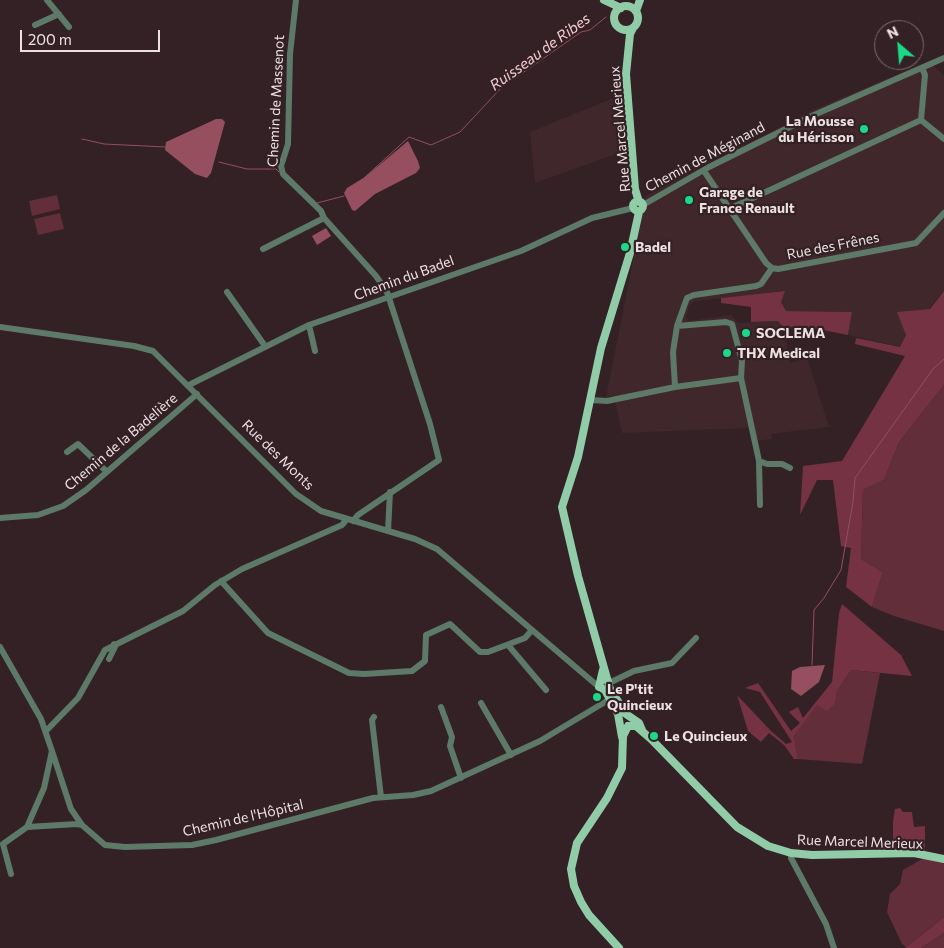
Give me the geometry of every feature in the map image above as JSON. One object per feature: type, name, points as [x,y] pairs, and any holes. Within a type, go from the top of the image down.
[{"type":"main road","points":[[604,0],[636,11]]},
{"type":"main road","points":[[604,0],[615,14],[615,22],[621,29],[633,28],[638,21],[636,11],[640,0]]},
{"type":"main road","points":[[615,14],[633,0]]},
{"type":"main road","name":"Rue Marcel Merieux","points":[[633,28],[630,34],[626,74],[639,207],[602,348],[597,378],[578,457],[562,508],[610,699],[626,721],[642,730],[737,828],[768,846],[791,853],[812,855],[914,853],[944,859]]},
{"type":"main road","name":"Rue Marcel Merieux","points":[[621,29],[627,54]]},
{"type":"main road","name":"Rue Marcel Merieux","points":[[605,684],[626,721]]},
{"type":"main road","points":[[619,948],[580,902],[574,886],[571,869],[577,842],[607,798],[622,768],[623,740],[620,732],[626,721]]},
{"type":"street","points":[[47,0],[69,27]]},
{"type":"street","name":"Chemin de Massenot","points":[[296,0],[290,54],[288,144],[282,166],[283,174],[322,211],[324,218],[376,276],[389,297],[439,460],[390,492]]},
{"type":"street","points":[[35,25],[59,14]]},
{"type":"street","name":"Chemin de Méginand","points":[[924,67],[944,58]]},
{"type":"street","name":"Chemin de Méginand","points":[[639,207],[814,115],[917,70]]},
{"type":"street","points":[[921,120],[925,75],[923,70]]},
{"type":"street","points":[[921,120],[944,139]]},
{"type":"street","points":[[729,209],[921,120]]},
{"type":"street","name":"Rue des Frênes","points":[[704,172],[766,263],[772,268],[778,269],[916,243],[944,213]]},
{"type":"street","name":"Chemin du Badel","points":[[189,385],[308,325],[521,251],[592,218],[639,207]]},
{"type":"street","points":[[263,249],[324,218]]},
{"type":"street","points":[[675,387],[673,352],[677,326],[687,298],[694,295],[756,286],[761,284],[772,268]]},
{"type":"street","points":[[227,292],[265,346]]},
{"type":"street","points":[[677,326],[726,322],[732,324],[742,361],[741,378],[759,461],[760,505]]},
{"type":"street","points":[[308,325],[315,351]]},
{"type":"street","name":"Rue des Monts","points":[[0,327],[134,346],[153,351],[296,494],[321,511],[415,539],[437,549],[590,680],[605,684]]},
{"type":"street","points":[[591,400],[607,401],[675,387],[741,378]]},
{"type":"street","name":"Chemin de la Badelière","points":[[0,518],[38,516],[52,512],[86,490],[197,394]]},
{"type":"street","points":[[67,452],[78,444],[107,472]]},
{"type":"street","points":[[759,461],[767,464],[782,464],[790,468]]},
{"type":"street","points":[[46,731],[78,698],[101,655],[114,644],[183,611],[221,581],[256,562],[342,525],[390,492]]},
{"type":"street","points":[[388,531],[390,492]]},
{"type":"street","points":[[221,581],[268,633],[349,673],[412,671],[426,661],[426,635],[450,624],[480,652],[488,652],[525,638],[532,630]]},
{"type":"street","points":[[605,684],[634,671],[672,662],[696,638]]},
{"type":"street","points":[[109,659],[115,647],[114,644]]},
{"type":"street","points":[[508,645],[546,690]]},
{"type":"street","name":"Chemin de l'Hôpital","points":[[0,648],[46,731],[71,810],[82,825],[107,846],[192,845],[243,834],[381,796],[413,795],[431,791],[540,741],[610,699]]},
{"type":"street","points":[[481,703],[511,755]]},
{"type":"street","points":[[441,707],[452,737],[450,746],[461,778]]},
{"type":"street","points":[[374,717],[372,720],[381,796]]},
{"type":"street","points":[[11,874],[3,844],[16,838],[27,828],[44,788],[52,751]]},
{"type":"street","points":[[27,828],[70,824],[82,825]]},
{"type":"street","points":[[791,853],[791,858],[826,924],[834,948]]},
{"type":"shaded area","points":[[929,61],[944,76],[944,291],[906,335],[901,347],[848,335],[852,312],[786,311],[781,302],[784,291],[695,301],[689,306],[686,317],[689,321],[731,315],[738,323],[778,321],[784,328],[790,363],[807,357],[829,427],[771,434],[772,439],[755,441],[752,432],[748,428],[622,433],[614,396],[606,397],[646,196],[813,110],[908,70],[924,70],[924,63]]},
{"type":"shaded area","points":[[626,93],[630,149],[535,183],[530,132]]},
{"type":"shaded area","points":[[216,119],[222,119],[225,122],[211,173],[207,178],[195,174],[165,150],[166,142]]},
{"type":"shaded area","points":[[408,141],[420,168],[416,173],[375,194],[355,211],[352,210],[344,193],[347,188],[365,177]]},
{"type":"shaded area","points":[[57,195],[60,209],[32,216],[29,201]]},
{"type":"shaded area","points":[[60,213],[64,229],[38,235],[34,219]]},
{"type":"shaded area","points":[[326,228],[331,236],[317,245],[312,236]]},
{"type":"shaded area","points":[[785,291],[781,302],[786,311],[852,312],[848,335],[802,326],[784,328],[778,321],[751,322],[751,307],[721,303],[721,298]]},
{"type":"shaded area","points":[[944,291],[944,385],[899,442],[884,480],[863,490],[861,559],[883,572],[872,607],[846,587],[851,548],[841,546],[833,480],[817,480],[800,515],[803,466],[842,461],[905,356],[855,344],[856,338],[900,347],[906,335],[897,312],[930,309]]},
{"type":"shaded area","points":[[944,385],[944,631],[894,616],[872,607],[883,572],[861,559],[863,490],[884,480],[899,442]]},
{"type":"shaded area","points":[[842,604],[901,655],[912,676],[851,670],[837,691],[835,704],[827,711],[817,705],[794,736],[798,759],[794,759],[784,745],[769,733],[761,742],[748,731],[737,695],[786,744],[792,742],[760,692],[745,688],[758,683],[791,731],[800,723],[789,712],[798,707],[803,718],[832,682],[839,613]]},
{"type":"shaded area","points":[[825,665],[819,682],[801,696],[791,689],[792,671],[800,667]]},
{"type":"shaded area","points":[[851,670],[880,673],[862,764],[798,759],[794,736],[817,704],[835,704],[837,691]]},
{"type":"shaded area","points":[[900,808],[903,812],[912,812],[914,827],[925,826],[925,852],[914,849],[893,849],[895,809]]},
{"type":"shaded area","points":[[924,858],[944,862],[944,917],[906,947],[902,944],[887,912],[890,894],[900,884],[903,870]]},
{"type":"shaded area","points":[[944,917],[944,933],[921,948],[905,948]]},
{"type":"shaded area","points":[[944,933],[944,948],[921,948]]},
{"type":"waterway","name":"Ruisseau de Ribes","points":[[364,178],[409,137],[431,145],[460,132],[501,88],[581,32],[590,30],[606,17]]},
{"type":"waterway","name":"Ruisseau de Ribes","points":[[82,139],[104,144],[166,147]]},
{"type":"waterway","name":"Ruisseau de Ribes","points":[[219,162],[247,169],[276,169],[279,172]]},
{"type":"waterway","name":"Ruisseau de Ribes","points":[[317,203],[344,196]]},
{"type":"waterway","points":[[812,665],[814,610],[824,598],[841,570],[853,502],[855,478],[933,369],[944,359]]},
{"type":"place","name":"La Mousse du Hérisson","points":[[864,129]]},
{"type":"place","name":"Garage de France Renault","points":[[689,200]]},
{"type":"place","name":"Badel","points":[[625,247]]},
{"type":"place","name":"SOCLEMA","points":[[746,333]]},
{"type":"place","name":"THX Medical","points":[[727,353]]},
{"type":"place","name":"Le P'tit Quincieux","points":[[597,697]]},
{"type":"place","name":"Le Quincieux","points":[[654,736]]}]
